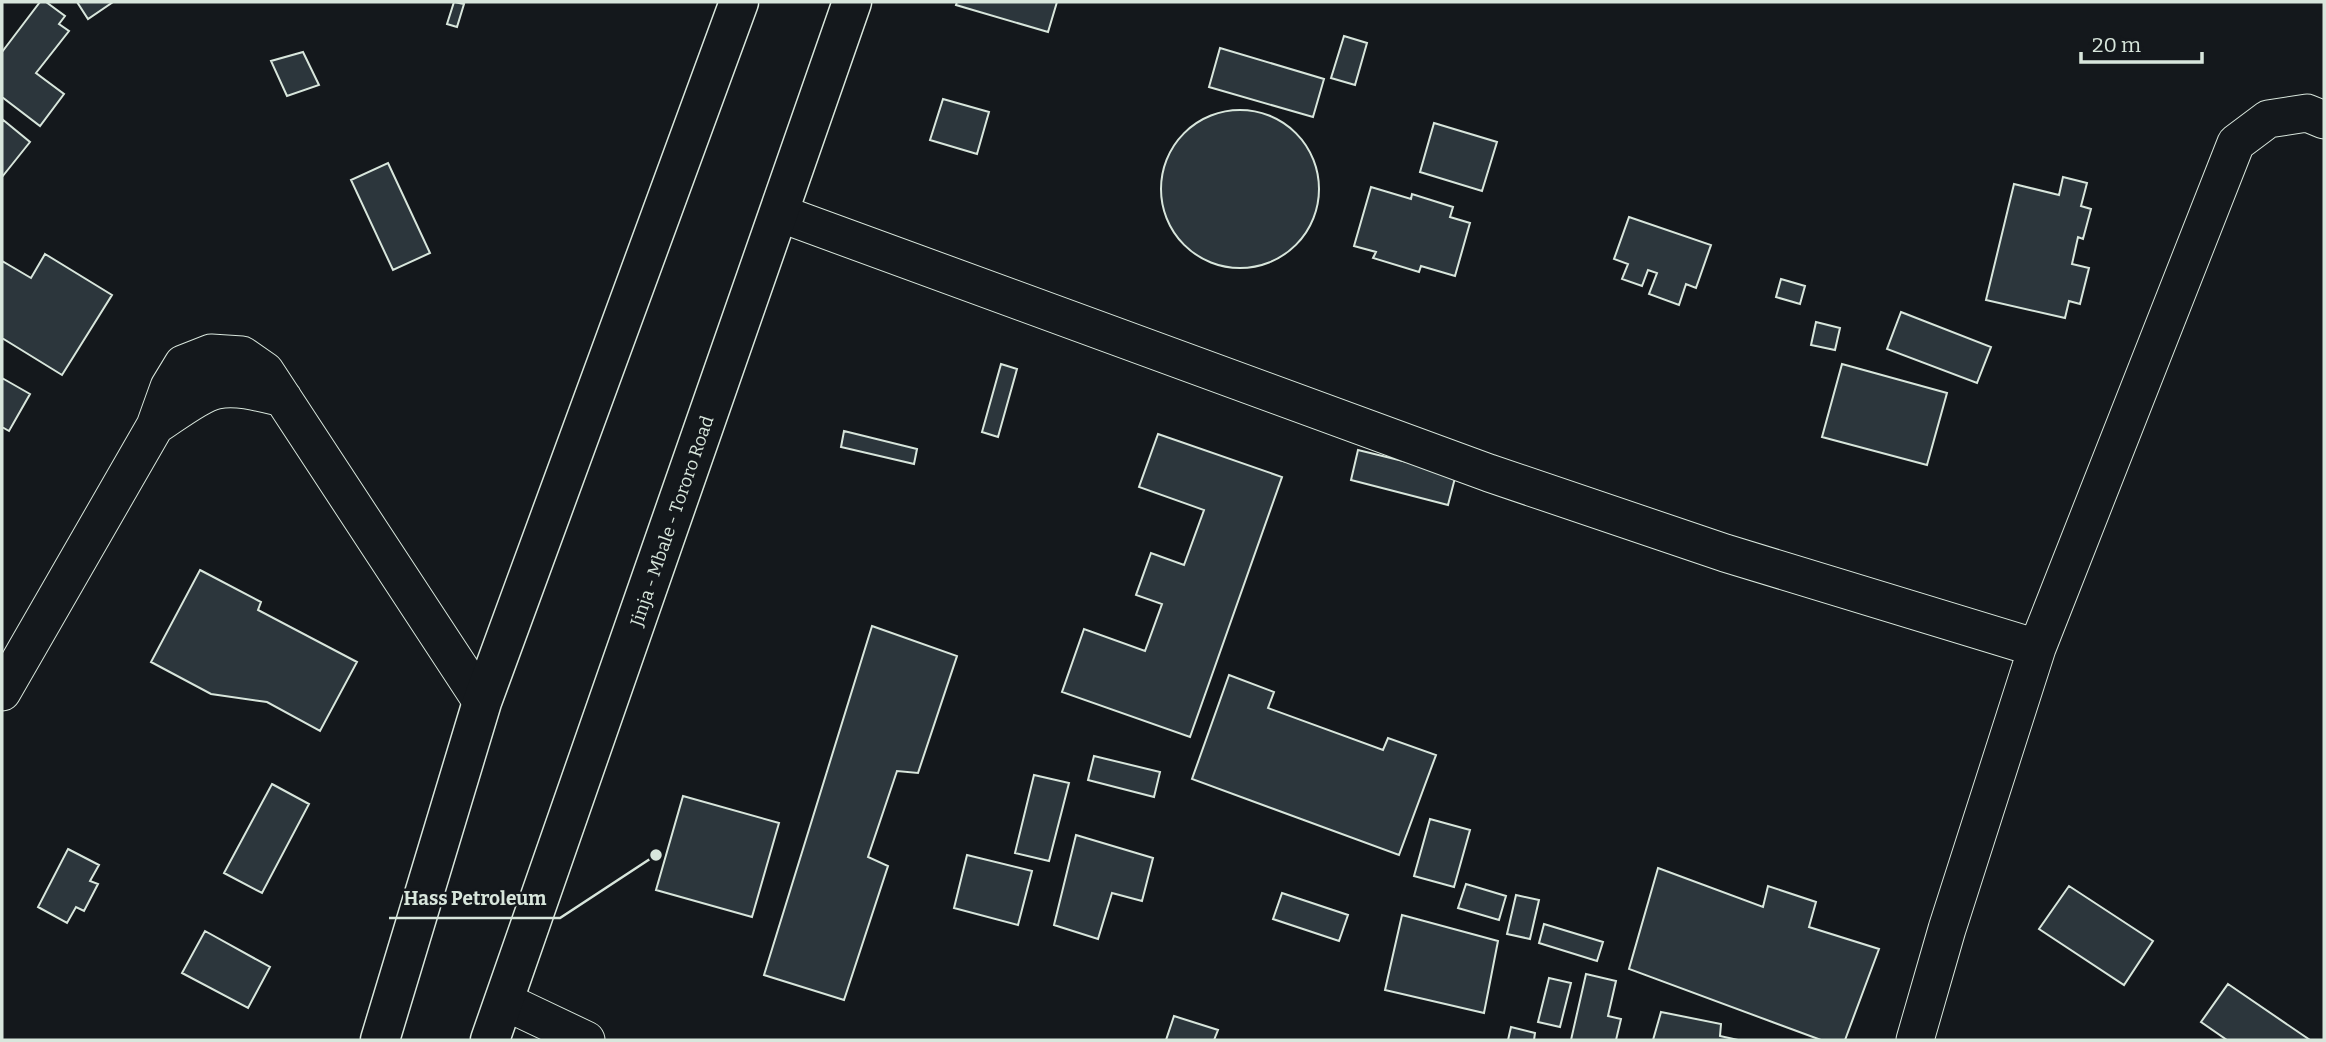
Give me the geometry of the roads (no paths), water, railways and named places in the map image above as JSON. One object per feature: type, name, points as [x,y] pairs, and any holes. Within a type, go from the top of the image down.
[{"type":"highway","points":[[380,1040],[482,702],[740,2]]},
{"type":"highway","name":"Jinja - Mbale - Tororo Road","points":[[490,1040],[852,2]]},
{"type":"street","points":[[1914,1040],[2036,649],[2236,142],[2268,119],[2307,113],[2324,120]]},
{"type":"street","points":[[779,213],[1489,473],[1725,553],[2036,649]]},
{"type":"street","points":[[2,692],[156,426],[169,387],[183,364],[211,353],[242,355],[265,371],[482,702]]},
{"type":"street","points":[[504,1000],[586,1040]]},
{"type":"place","name":"Hass Petroleum","points":[[656,855]]}]
